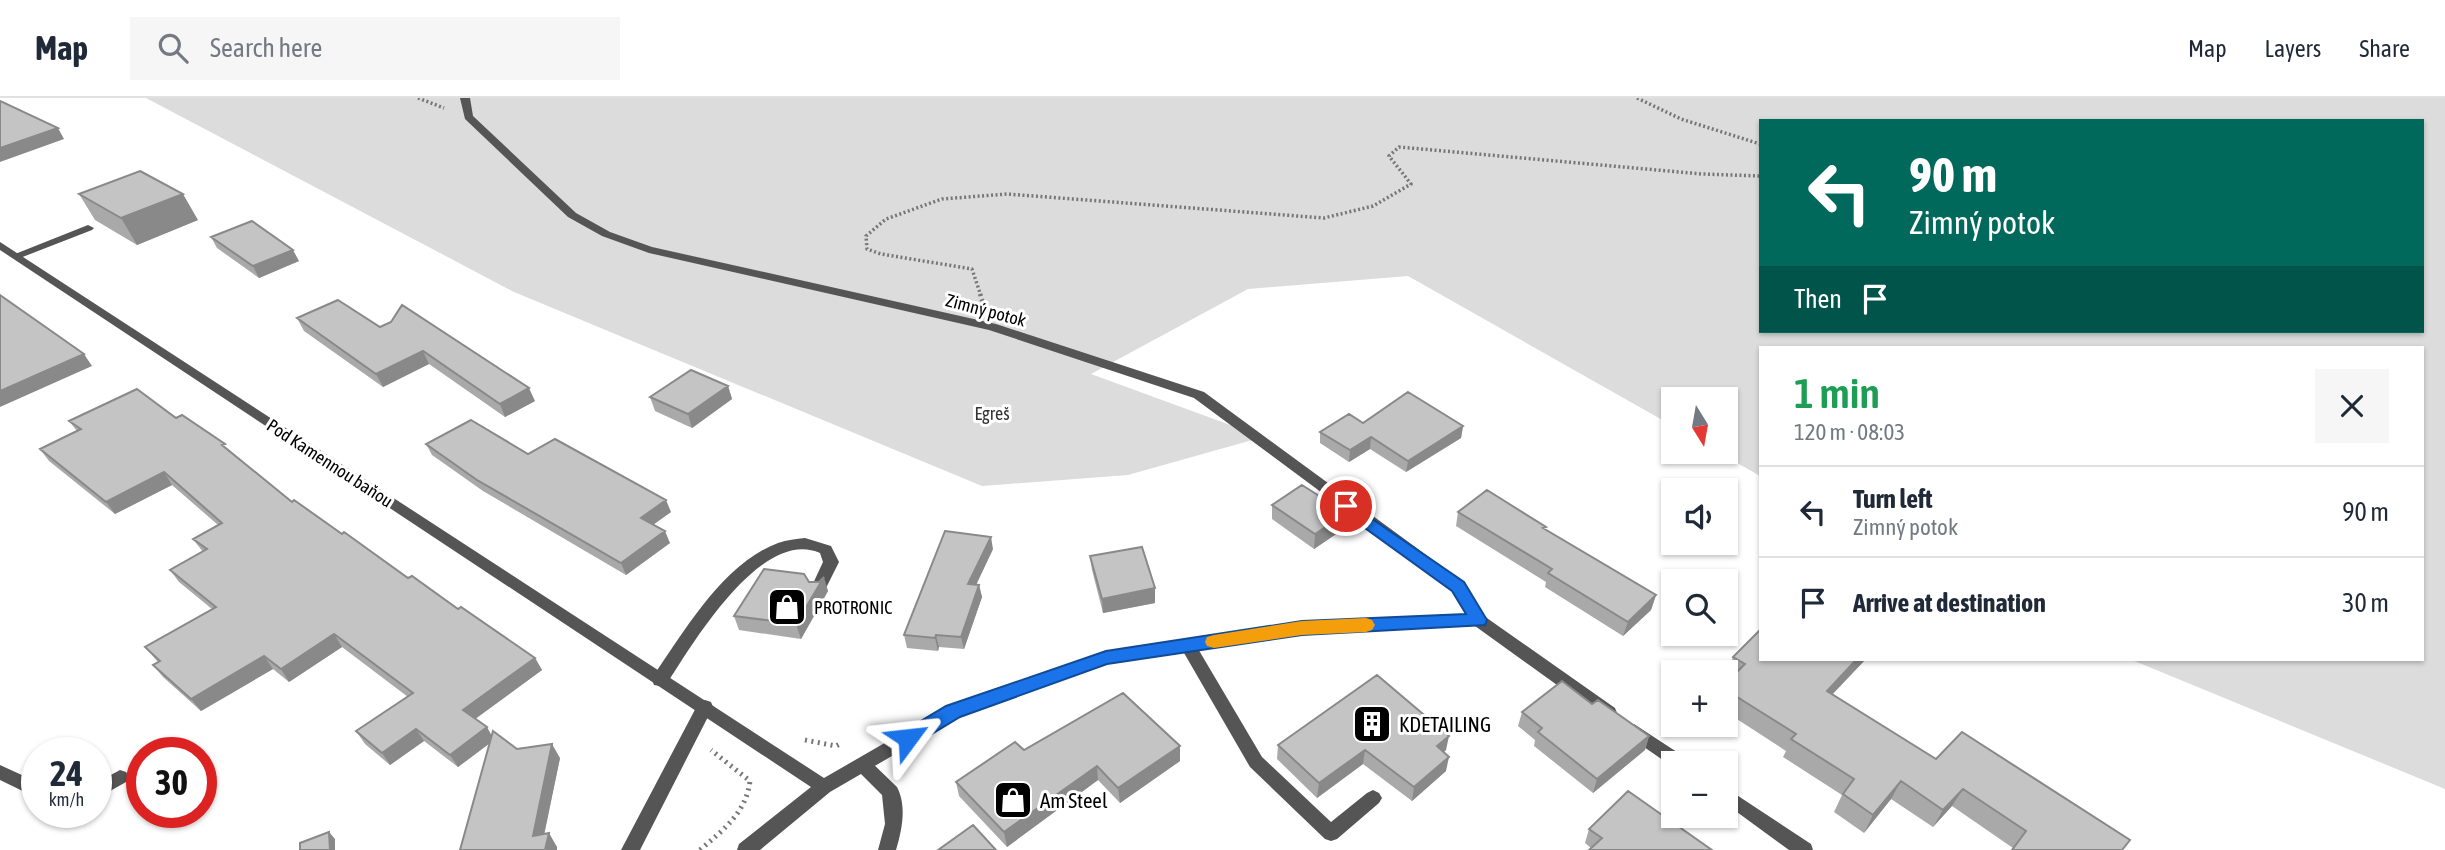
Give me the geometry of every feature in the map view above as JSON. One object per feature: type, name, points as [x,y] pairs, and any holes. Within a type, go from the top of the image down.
[{"type":"street","name":"Zimný potok","points":[[465,98],[467,117],[572,215],[606,234],[649,250],[992,327],[1199,396],[1458,586],[1478,620]]},
{"type":"street","points":[[16,256],[88,228]]},
{"type":"street","name":"Pod Kamennou baňou","points":[[0,245],[824,787]]},
{"type":"street","points":[[660,680],[702,619],[730,585],[762,558],[788,545],[808,542],[826,550],[831,562],[818,590]]},
{"type":"street","points":[[752,847],[824,787],[953,712],[1106,658],[1302,628],[1478,620],[1663,751]]},
{"type":"street","points":[[1188,646],[1256,762],[1331,832],[1373,798]]},
{"type":"street","points":[[630,850],[705,707]]},
{"type":"street","points":[[863,765],[891,792],[894,824],[887,850]]},
{"type":"street","points":[[0,772],[21,783]]},
{"type":"street","points":[[112,782],[120,777]]},
{"type":"street","points":[[1738,803],[1804,850]]},
{"type":"path","points":[[418,98],[435,104]]},
{"type":"path","points":[[1637,98],[1681,119],[1759,144]]},
{"type":"path","points":[[992,327],[972,269],[881,254],[866,249],[866,236],[886,219],[942,199],[1007,194],[1324,218],[1373,206],[1411,184],[1389,156],[1399,147],[1702,174],[1759,176]]},
{"type":"path","points":[[692,736],[750,781],[750,794],[743,810],[700,850]]},
{"type":"green space","name":"Egreš","points":[[146,98],[2445,98],[2445,789],[2134,661],[2424,661],[2424,346],[1759,346],[1759,475],[1738,463],[1738,387],[1661,387],[1661,419],[1408,276],[1248,289],[1091,374],[1263,437],[1128,475],[982,486],[514,292]]},
{"type":"building","points":[[0,101],[58,128],[0,148]]},
{"type":"building","points":[[140,171],[183,194],[121,218],[79,194]]},
{"type":"building","points":[[252,221],[293,250],[253,266],[211,237]]},
{"type":"building","points":[[0,295],[84,354],[0,391]]},
{"type":"building","points":[[338,300],[380,327],[391,322],[402,305],[529,388],[500,404],[423,351],[376,374],[297,318]]},
{"type":"building","points":[[691,370],[728,386],[688,414],[650,397]]},
{"type":"building","points":[[137,389],[176,418],[182,415],[225,444],[222,445],[292,502],[294,500],[342,534],[344,532],[408,578],[412,576],[458,609],[461,607],[535,658],[463,710],[487,727],[450,755],[416,729],[382,753],[356,731],[413,693],[334,634],[281,669],[264,656],[191,699],[153,665],[160,661],[145,647],[216,607],[170,570],[207,549],[193,539],[222,523],[164,472],[106,502],[40,449],[81,429],[69,421]]},
{"type":"building","points":[[1408,392],[1463,426],[1408,461],[1371,437],[1350,450],[1320,432],[1349,414],[1363,423]]},
{"type":"building","points":[[471,420],[528,454],[555,439],[666,500],[641,518],[665,531],[621,563],[477,480],[426,444]]},
{"type":"building","points":[[1302,485],[1346,513],[1315,534],[1272,505]]},
{"type":"building","points":[[1487,490],[1546,527],[1543,528],[1656,595],[1628,622],[1548,573],[1552,569],[1458,512]]},
{"type":"building","points":[[945,531],[991,537],[968,584],[979,585],[961,637],[904,635]]},
{"type":"building","points":[[1142,547],[1155,588],[1102,599],[1090,556]]},
{"type":"building","points":[[764,569],[804,574],[809,582],[819,582],[824,577],[796,624],[734,616]]},
{"type":"building","points":[[1759,631],[1759,661],[1855,661],[1827,691],[1936,759],[1962,732],[2130,840],[2122,850],[2012,850],[2026,831],[1963,789],[1943,810],[1901,781],[1873,815],[1843,794],[1854,779],[1791,739],[1796,734],[1738,698],[1738,671],[1745,664],[1733,657]]},
{"type":"building","points":[[1377,675],[1449,736],[1437,746],[1449,757],[1414,787],[1365,750],[1319,783],[1278,745]]},
{"type":"building","points":[[1562,681],[1592,704],[1598,700],[1649,736],[1597,779],[1538,732],[1542,728],[1522,712]]},
{"type":"building","points":[[1123,693],[1180,746],[1118,788],[1097,766],[1004,832],[956,782],[1015,742],[1024,750]]},
{"type":"building","points":[[493,731],[517,749],[552,744],[533,836],[549,833],[545,850],[460,850]]},
{"type":"building","points":[[1628,791],[1661,814],[1661,828],[1681,828],[1712,850],[1589,850],[1602,838],[1589,829]]},
{"type":"building","points":[[973,825],[996,850],[938,850]]},
{"type":"building","points":[[329,832],[330,850],[300,850],[300,843]]},
{"type":"slow traffic","points":[[1214,642],[1302,628],[1366,625]]},
{"type":"place","name":"PROTRONIC","points":[[787,607]]},
{"type":"place","name":"KDETAILING","points":[[1372,724]]},
{"type":"place","name":"Am Steel","points":[[1013,800]]},
{"type":"route","points":[[908,738],[953,712],[1106,658],[1302,628],[1478,620],[1458,586],[1346,506]]}]
